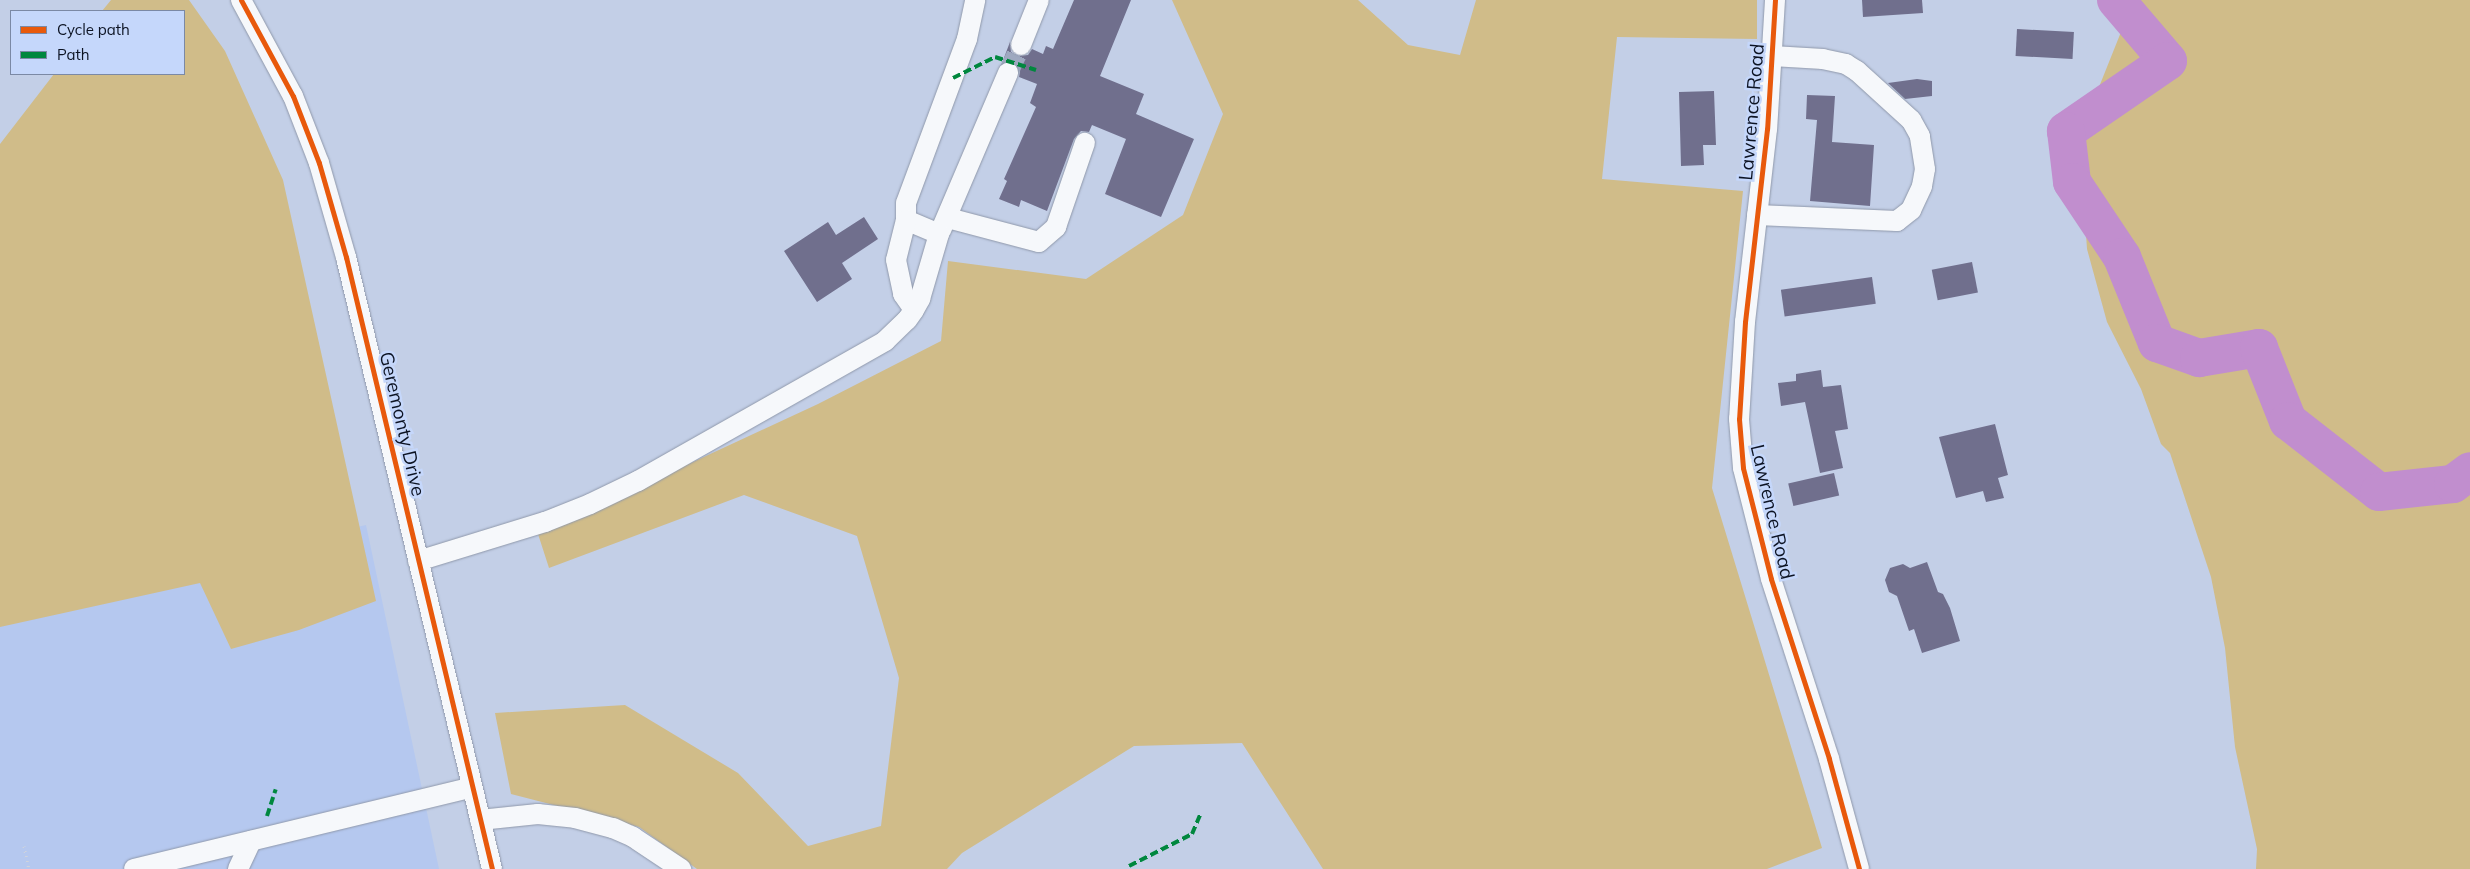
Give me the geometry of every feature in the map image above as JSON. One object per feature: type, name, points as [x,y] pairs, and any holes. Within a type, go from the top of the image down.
[{"type":"street","name":"Geremonty Drive","points":[[241,0],[293,96],[319,163],[346,257],[492,869]]},
{"type":"street","points":[[914,310],[903,294],[896,260],[906,220],[906,203],[961,56],[975,0]]},
{"type":"street","points":[[1021,45],[1038,0]]},
{"type":"street","name":"Lawrence Road","points":[[1775,0],[1772,56],[1740,410],[1743,468],[1771,579],[1829,759],[1859,869]]},
{"type":"street","points":[[1757,215],[1897,221],[1911,210],[1922,186],[1925,169],[1920,136],[1911,120],[1857,71],[1846,64],[1824,59],[1772,56]]},
{"type":"street","points":[[418,561],[545,522],[638,481],[860,357],[898,330],[920,299],[943,226],[1008,73]]},
{"type":"street","points":[[906,220],[1039,242],[1056,226],[1085,143]]},
{"type":"street","points":[[134,869],[472,787]]},
{"type":"street","points":[[480,820],[538,814],[575,818],[613,828],[633,837],[681,869]]},
{"type":"street","points":[[238,869],[251,841]]},
{"type":"path","points":[[24,846],[29,869]]},
{"type":"shaded area","points":[[111,0],[189,0],[225,51],[283,180],[376,601],[299,630],[231,649],[200,583],[0,627],[0,144],[53,75],[185,75],[185,10],[103,10]]},
{"type":"shaded area","points":[[1172,0],[1358,0],[1408,45],[1460,55],[1476,0],[1757,0],[1757,39],[1617,37],[1602,179],[1743,191],[1712,488],[1822,848],[1767,869],[1323,869],[1242,743],[1134,746],[962,853],[947,869],[697,869],[639,827],[511,794],[495,713],[625,705],[738,773],[808,846],[881,826],[899,678],[857,536],[744,495],[549,568],[538,534],[818,404],[941,341],[948,261],[1086,279],[1183,215],[1223,114]]},
{"type":"shaded area","points":[[2127,0],[2470,0],[2470,869],[2256,869],[2257,849],[2235,747],[2225,648],[2211,577],[2170,453],[2161,444],[2141,389],[2107,322],[2087,249],[2082,174],[2083,127],[2131,7]]},
{"type":"shaded area","points":[[366,525],[439,869],[0,869],[0,611]]},
{"type":"building","points":[[1074,0],[1131,0],[1100,76],[1144,94],[1136,114],[1194,139],[1161,217],[1105,194],[1126,139],[1092,125],[1089,132],[1081,131],[1074,139],[1047,211],[1021,200],[1019,207],[999,199],[1007,181],[1004,179],[1036,107],[1030,103],[1037,84],[1019,77],[1020,71],[1013,62],[1002,63],[1010,42],[1011,52],[1017,56],[1028,55],[1032,49],[1043,54],[1046,46],[1053,49]]},
{"type":"building","points":[[1862,0],[1922,0],[1923,13],[1863,17]]},
{"type":"building","points":[[2017,29],[2074,32],[2073,59],[2016,56]]},
{"type":"building","points":[[1917,79],[1932,81],[1932,96],[1905,99],[1888,83]]},
{"type":"building","points":[[1714,91],[1716,145],[1703,145],[1704,165],[1681,166],[1679,92]]},
{"type":"building","points":[[1807,95],[1835,96],[1832,142],[1874,145],[1870,206],[1810,201],[1817,120],[1806,119]]},
{"type":"building","points":[[864,217],[878,239],[842,263],[852,279],[817,302],[784,251],[828,222],[836,235]]},
{"type":"building","points":[[1972,262],[1978,292],[1938,300],[1932,270]]},
{"type":"building","points":[[1872,277],[1876,304],[1785,317],[1781,290]]},
{"type":"building","points":[[1821,370],[1823,387],[1841,385],[1848,429],[1835,431],[1843,468],[1820,473],[1805,402],[1781,406],[1778,383],[1796,381],[1796,374]]},
{"type":"building","points":[[1995,424],[2008,475],[1998,478],[2004,498],[1986,502],[1983,491],[1956,498],[1939,437]]},
{"type":"building","points":[[1834,473],[1839,495],[1793,506],[1788,484]]},
{"type":"building","points":[[1927,562],[1938,592],[1943,594],[1950,608],[1960,641],[1922,653],[1914,629],[1909,631],[1897,596],[1889,592],[1885,580],[1890,568],[1903,564],[1910,568]]},
{"type":"waterway","points":[[2116,0],[2168,61],[2066,131],[2072,182],[2122,257],[2157,343],[2199,358],[2259,348],[2288,421],[2379,492],[2453,484],[2470,471]]},
{"type":"tunnel","points":[[1008,73],[1021,45]]},
{"type":"marked path","points":[[953,78],[995,57],[1036,70]]},
{"type":"marked path","points":[[267,816],[276,789]]},
{"type":"marked path","points":[[1129,866],[1192,834],[1201,813]]},
{"type":"cycle path","points":[[241,0],[293,96],[319,163],[346,257],[492,869]]},
{"type":"cycle path","points":[[1775,0],[1767,129],[1745,322],[1739,419],[1743,468],[1771,579],[1829,759],[1859,869]]}]
